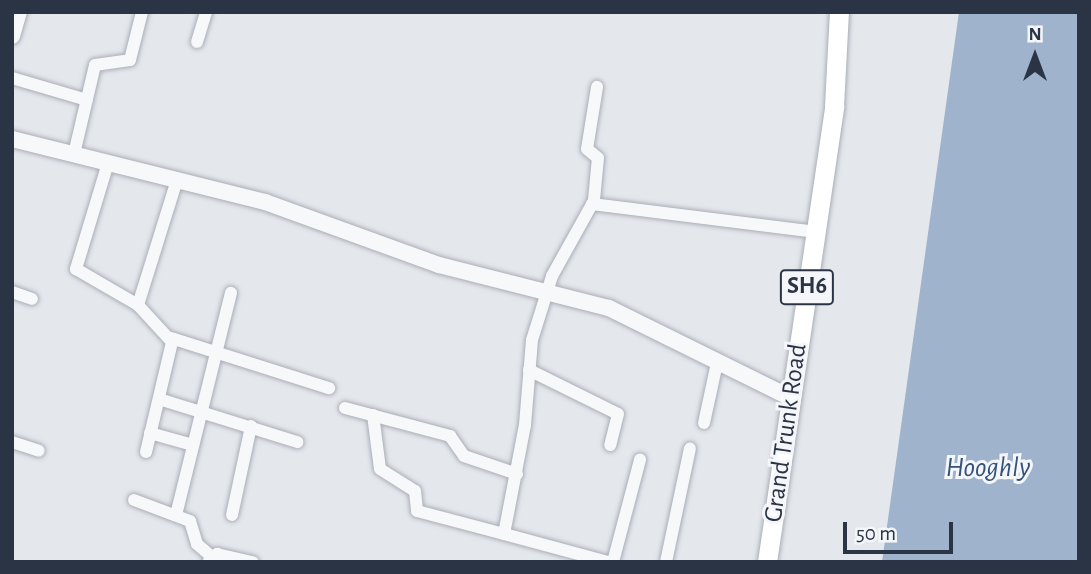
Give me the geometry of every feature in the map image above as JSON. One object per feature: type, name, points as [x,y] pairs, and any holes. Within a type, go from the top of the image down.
[{"type":"main road","name":"Grand Trunk Road","points":[[767,562],[834,106],[839,12]]},
{"type":"street","points":[[12,36],[19,12]]},
{"type":"street","points":[[74,154],[95,65],[130,60],[142,12]]},
{"type":"street","points":[[197,42],[206,12]]},
{"type":"street","points":[[12,78],[87,100]]},
{"type":"street","points":[[504,534],[517,474],[529,370],[546,293],[594,200],[598,158],[586,149],[597,87]]},
{"type":"street","points":[[12,139],[177,180],[546,293],[626,314],[717,363],[790,398]]},
{"type":"street","points":[[108,163],[76,269],[138,305],[171,338],[329,388]]},
{"type":"street","points":[[138,305],[177,180]]},
{"type":"street","points":[[594,200],[816,232]]},
{"type":"street","points":[[12,292],[32,299]]},
{"type":"street","points":[[176,515],[232,293]]},
{"type":"street","points":[[146,452],[171,338]]},
{"type":"street","points":[[704,423],[717,363]]},
{"type":"street","points":[[529,370],[618,414],[610,445]]},
{"type":"street","points":[[159,399],[298,442]]},
{"type":"street","points":[[345,408],[450,436],[464,456],[517,474]]},
{"type":"street","points":[[373,415],[380,469],[415,491],[417,511],[504,534],[560,555],[610,562],[640,460]]},
{"type":"street","points":[[232,515],[251,426]]},
{"type":"street","points":[[150,433],[193,445]]},
{"type":"street","points":[[12,442],[39,451]]},
{"type":"street","points":[[666,562],[690,448]]},
{"type":"street","points":[[134,500],[190,521],[197,544],[210,559],[253,562]]},
{"type":"water","name":"Hooghly","points":[[959,12],[1079,12],[1079,562],[882,562]]}]
